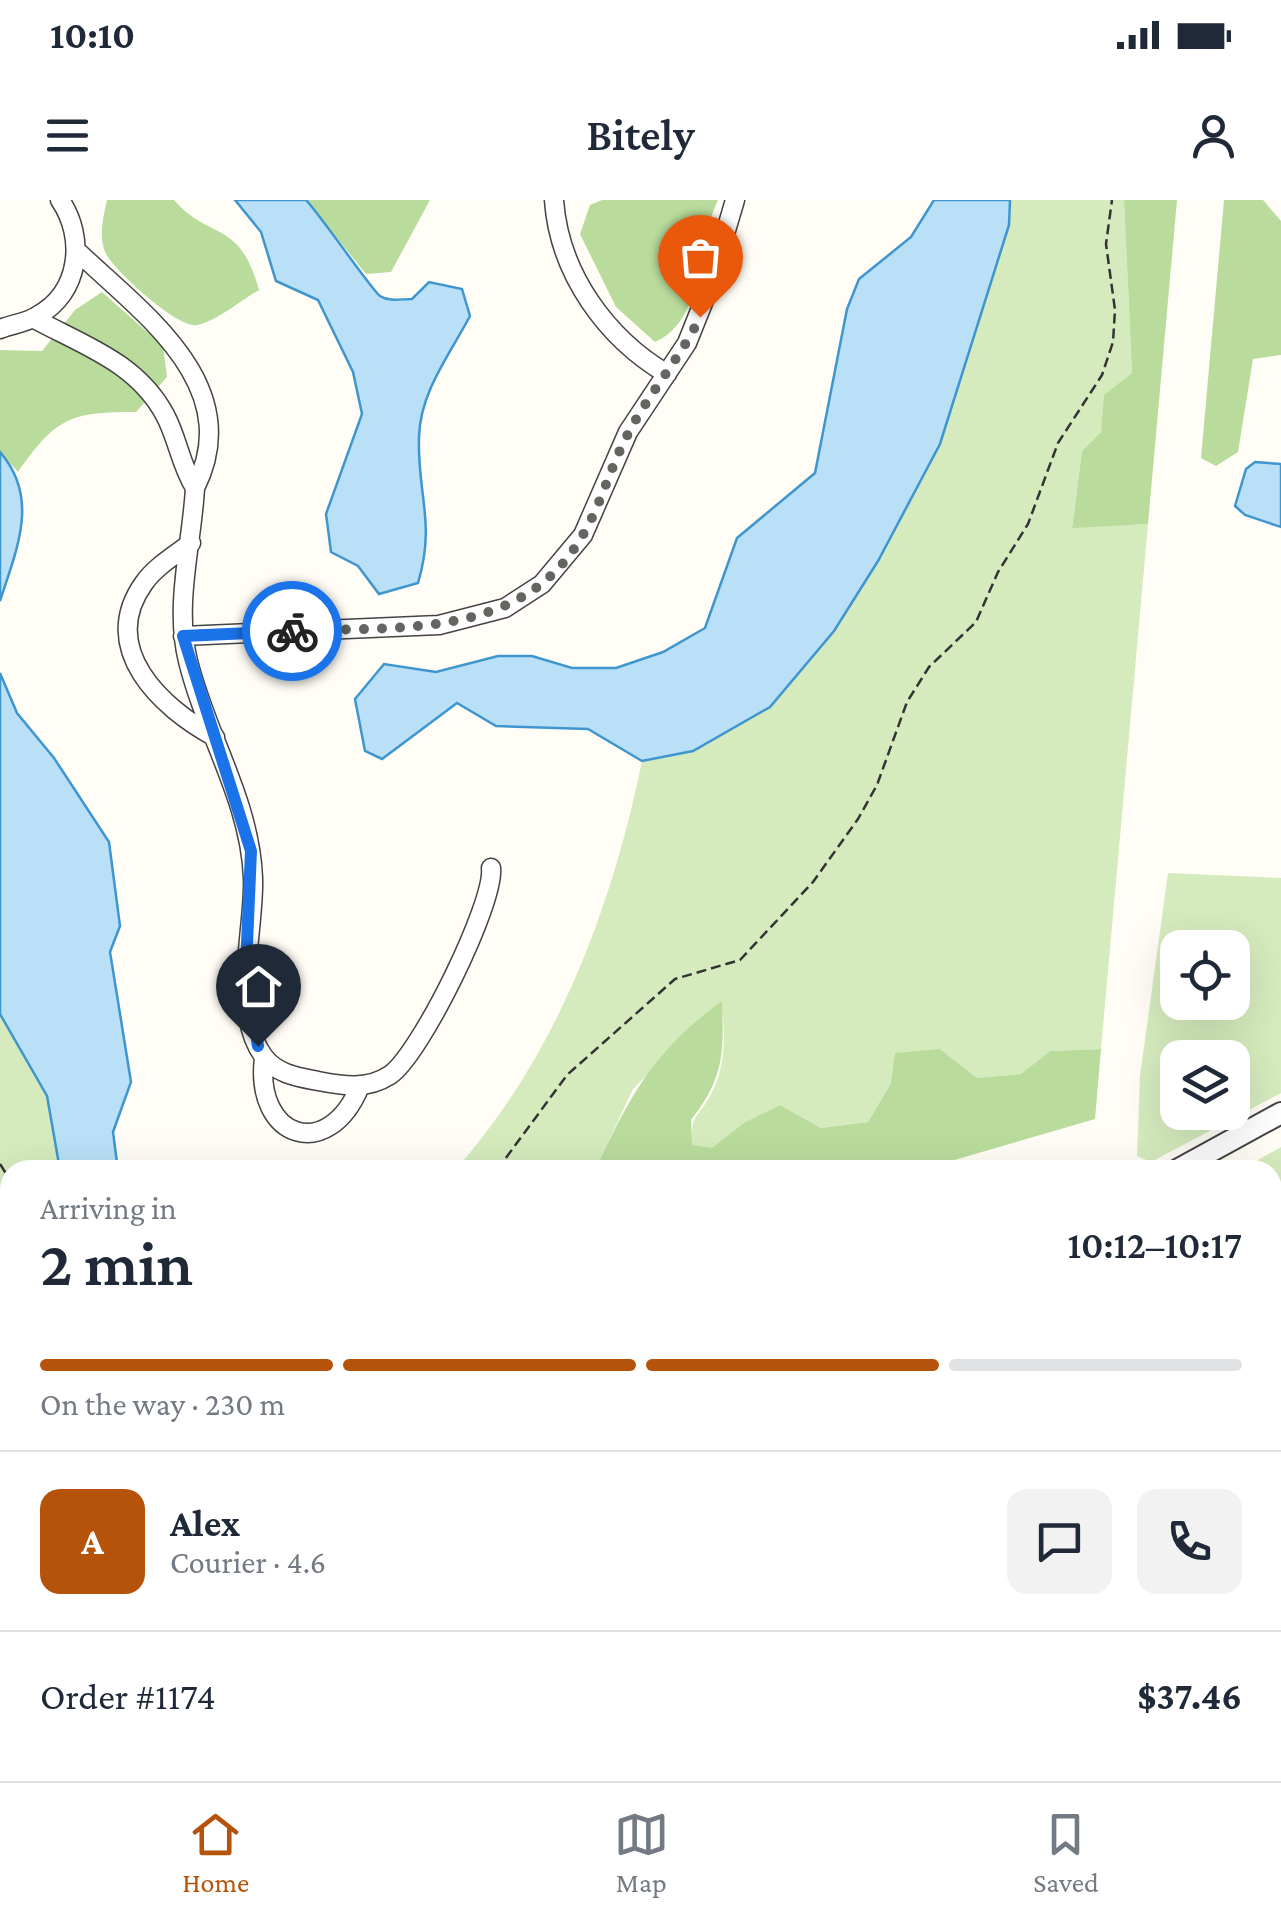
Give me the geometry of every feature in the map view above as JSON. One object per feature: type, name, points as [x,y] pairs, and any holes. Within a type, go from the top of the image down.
[{"type":"street","points":[[4,325],[33,318],[64,290],[76,251],[72,224],[60,200]]},
{"type":"street","points":[[554,200],[562,242],[584,292],[626,345],[667,374]]},
{"type":"street","points":[[183,636],[440,625],[484,616],[525,597],[558,570],[584,535],[628,432],[700,317],[735,200]]},
{"type":"street","points":[[76,251],[192,366],[210,438],[206,465],[195,488],[183,636],[251,851],[248,1000],[254,1034],[264,1058],[262,1094],[267,1107],[286,1127],[299,1132],[327,1130],[341,1121],[360,1086]]},
{"type":"street","points":[[33,318],[103,351],[149,390],[165,415],[182,467],[195,488]]},
{"type":"street","points":[[191,543],[143,584],[131,609],[128,632],[146,686],[177,715],[215,736]]},
{"type":"street","points":[[264,1058],[290,1075],[360,1086],[393,1073],[413,1051],[486,909],[492,868]]},
{"type":"street","points":[[1196,1160],[1281,1113]]},
{"type":"path","points":[[504,1160],[567,1075],[675,979],[740,960],[813,882],[858,818],[878,785],[907,702],[928,668],[976,622],[998,572],[1028,524],[1058,442],[1102,376],[1113,342],[1115,310],[1106,244],[1112,200]]},
{"type":"green space","points":[[107,200],[174,200],[187,213],[233,241],[251,267],[259,290],[205,323],[188,324],[176,318],[134,285],[106,254],[102,234]]},
{"type":"green space","points":[[306,200],[430,200],[391,272],[366,274]]},
{"type":"green space","points":[[602,200],[718,200],[691,299],[683,317],[655,342],[616,307],[580,234],[590,205]]},
{"type":"green space","points":[[1010,200],[1124,200],[1132,373],[1105,395],[1101,432],[1082,451],[1072,527],[1148,524],[1101,1049],[1050,1051],[1021,1074],[977,1078],[940,1049],[891,1083],[868,1122],[821,1128],[780,1105],[745,1122],[712,1149],[691,1145],[691,1135],[722,1062],[721,1002],[633,1089],[600,1160],[463,1160],[523,1079],[575,978],[614,871],[642,761],[693,751],[770,707],[834,631],[878,561],[940,444],[1009,225]]},
{"type":"green space","points":[[1124,200],[1177,200],[1148,524],[1072,528],[1082,451],[1101,432],[1104,395],[1132,373]]},
{"type":"green space","points":[[1224,200],[1263,200],[1281,221],[1281,355],[1253,359],[1238,452],[1216,466],[1201,458]]},
{"type":"green space","points":[[102,292],[163,346],[167,377],[136,412],[79,417],[54,429],[18,472],[0,452],[0,350],[42,351],[75,310]]},
{"type":"green space","points":[[1168,873],[1281,878],[1281,1093],[1250,1109],[1250,1040],[1160,1040],[1160,1130],[1211,1130],[1155,1160],[1137,1156],[1140,1076],[1160,931],[1160,1020],[1250,1020],[1250,930],[1160,930]]},
{"type":"green space","points":[[722,1001],[720,1064],[710,1091],[691,1120],[692,1145],[712,1148],[745,1122],[780,1105],[821,1128],[868,1122],[891,1083],[895,1053],[940,1049],[977,1078],[1021,1074],[1050,1051],[1101,1049],[1095,1119],[954,1160],[600,1160],[646,1076],[698,1020]]},
{"type":"green space","points":[[0,1014],[47,1096],[58,1160],[0,1160]]},
{"type":"green space","points":[[1281,1147],[1281,1160],[1258,1160]]},
{"type":"water","points":[[235,200],[306,200],[384,298],[412,299],[429,282],[462,289],[470,316],[437,374],[421,420],[419,457],[425,543],[418,583],[379,594],[358,566],[331,552],[326,514],[362,414],[353,372],[318,300],[276,281],[261,232]]},
{"type":"water","points":[[934,200],[1010,200],[1009,225],[940,444],[878,561],[834,631],[770,707],[693,751],[642,761],[588,729],[496,726],[457,703],[382,759],[365,751],[355,699],[384,664],[436,672],[498,656],[532,656],[572,668],[616,668],[663,652],[705,628],[737,538],[815,473],[847,309],[859,279],[911,237]]},
{"type":"water","points":[[0,452],[12,469],[22,505],[18,543],[0,601]]},
{"type":"water","points":[[1255,462],[1281,464],[1281,527],[1245,515],[1235,506],[1246,469]]},
{"type":"water","points":[[0,673],[17,713],[54,758],[109,842],[120,926],[110,952],[131,1082],[113,1132],[117,1160],[58,1160],[47,1096],[0,1014]]},
{"type":"way so far","points":[[292,631],[462,622],[505,608],[542,584],[558,570],[584,535],[628,432],[700,317]]},
{"type":"route","points":[[258,1046],[246,967],[253,883],[251,851],[244,820],[192,675],[183,636],[292,631]]}]
